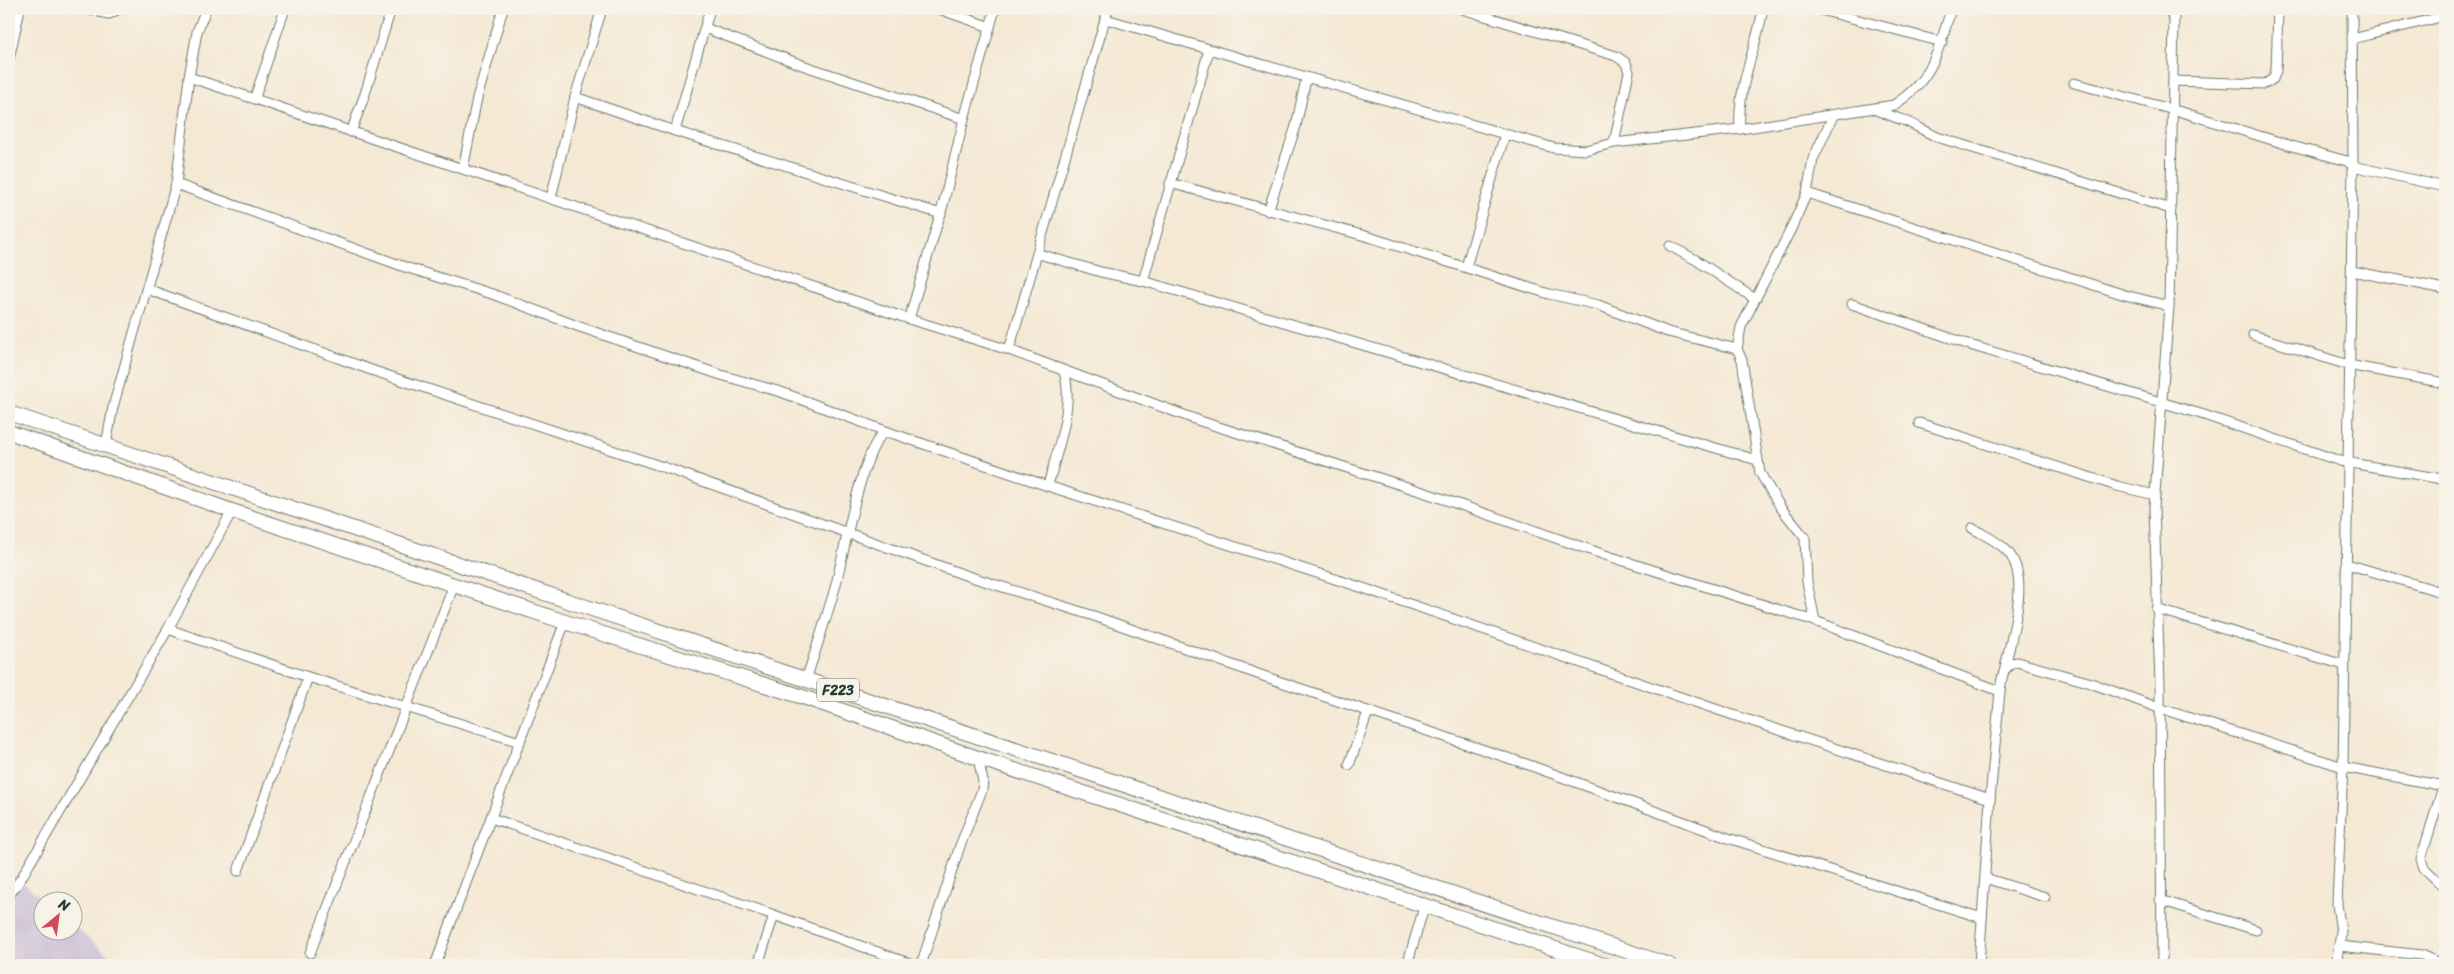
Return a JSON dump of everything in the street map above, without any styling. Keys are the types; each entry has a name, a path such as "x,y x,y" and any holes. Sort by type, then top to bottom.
{"main road":[{"name":"F223","path":"9,413 806,680 1669,965"},
{"name":"F223","path":"9,432 186,493 232,511 565,622 800,696 978,758 1425,904 1603,965"},
{"path":"186,493 192,475"},
{"path":"1109,801 1116,782"}],"street":[{"path":"9,59 20,9"},
{"path":"85,9 109,14 119,9"},
{"path":"106,445 113,407 176,184 189,77 197,32 206,9"},
{"path":"255,97 286,9"},
{"path":"351,132 365,94 391,9"},
{"path":"463,169 477,98 503,9"},
{"path":"552,198 574,96 602,9"},
{"path":"675,131 710,9"},
{"path":"939,9 990,27"},
{"path":"909,319 941,214 964,119 994,9"},
{"path":"1009,350 1039,254 1108,9"},
{"path":"1462,9 1616,56 1626,62 1630,72 1614,144"},
{"path":"1740,128 1738,110 1741,94 1763,9"},
{"path":"1818,9 1942,42"},
{"path":"1106,19 1554,148 1586,150 1614,144 1876,110 1894,105 1905,98 1928,74 1942,42 1951,9"},
{"path":"2173,81 2265,84 2273,79 2276,71 2278,9"},
{"path":"2336,965 2341,932 2337,904 2343,767 2348,365 2352,271 2352,9"},
{"path":"2162,965 2155,495 2169,306 2174,19 2170,10"},
{"path":"2352,39 2445,16"},
{"path":"705,28 802,65 964,119"},
{"path":"1143,281 1209,50"},
{"path":"189,77 255,97 351,132 909,319 1009,350 1200,421 1426,493 1605,555 1815,621 2000,691"},
{"path":"1268,211 1296,126 1306,78"},
{"path":"2074,82 2347,161 2353,166 2445,187"},
{"path":"574,96 675,131 941,214"},
{"path":"1876,110 1908,122 1936,137 2171,209"},
{"path":"1815,621 1807,582 1805,538 1770,491 1760,473 1744,368 1738,349 1741,327 1776,261 1806,193 1810,167 1833,116"},
{"path":"1466,267 1504,134"},
{"path":"1170,183 1369,237 1549,294 1598,305 1668,332 1738,349"},
{"path":"176,184 406,267 492,294 580,327 713,372 781,392 880,433 891,433 1366,589 1739,717 1990,799"},
{"path":"1806,193 2125,295 2169,306"},
{"path":"1670,246 1756,298"},
{"path":"1039,254 1100,272 1143,281 1757,460"},
{"path":"2352,271 2445,289"},
{"path":"147,290 374,370 669,468 965,575 1094,616 1529,766 1728,838 1982,918"},
{"path":"1852,304 1973,346 2161,402 2348,462 2442,480"},
{"path":"2253,335 2348,365 2445,383"},
{"path":"1048,486 1068,402 1068,385 1064,372"},
{"path":"1919,423 2117,486 2155,495"},
{"path":"806,680 834,590 861,482 875,441 880,433"},
{"path":"9,895 20,880 168,629 232,511"},
{"path":"1972,528 2006,549 2019,572 2019,593 2006,668 2000,691 1990,799 1979,965"},
{"path":"2347,564 2445,593"},
{"path":"310,953 454,585"},
{"path":"2156,609 2344,666"},
{"path":"435,965 565,622"},
{"path":"168,629 308,677 520,742"},
{"path":"2006,668 2011,663 2017,662 2042,668 2343,767 2444,783 2420,859 2424,868 2445,888"},
{"path":"238,871 308,677"},
{"path":"1348,765 1368,712"},
{"path":"921,965 960,846 982,790 983,780 978,758"},
{"path":"491,818 914,965"},
{"path":"1985,878 2045,898"},
{"path":"2160,900 2256,930"},
{"path":"1407,965 1425,904"},
{"path":"758,965 774,915"},
{"path":"2339,946 2422,955 2438,962 2440,965"}],"shaded area":[{"path":"9,871 34,892 32,892 32,942 82,942 82,933 120,965 9,965"}]}
